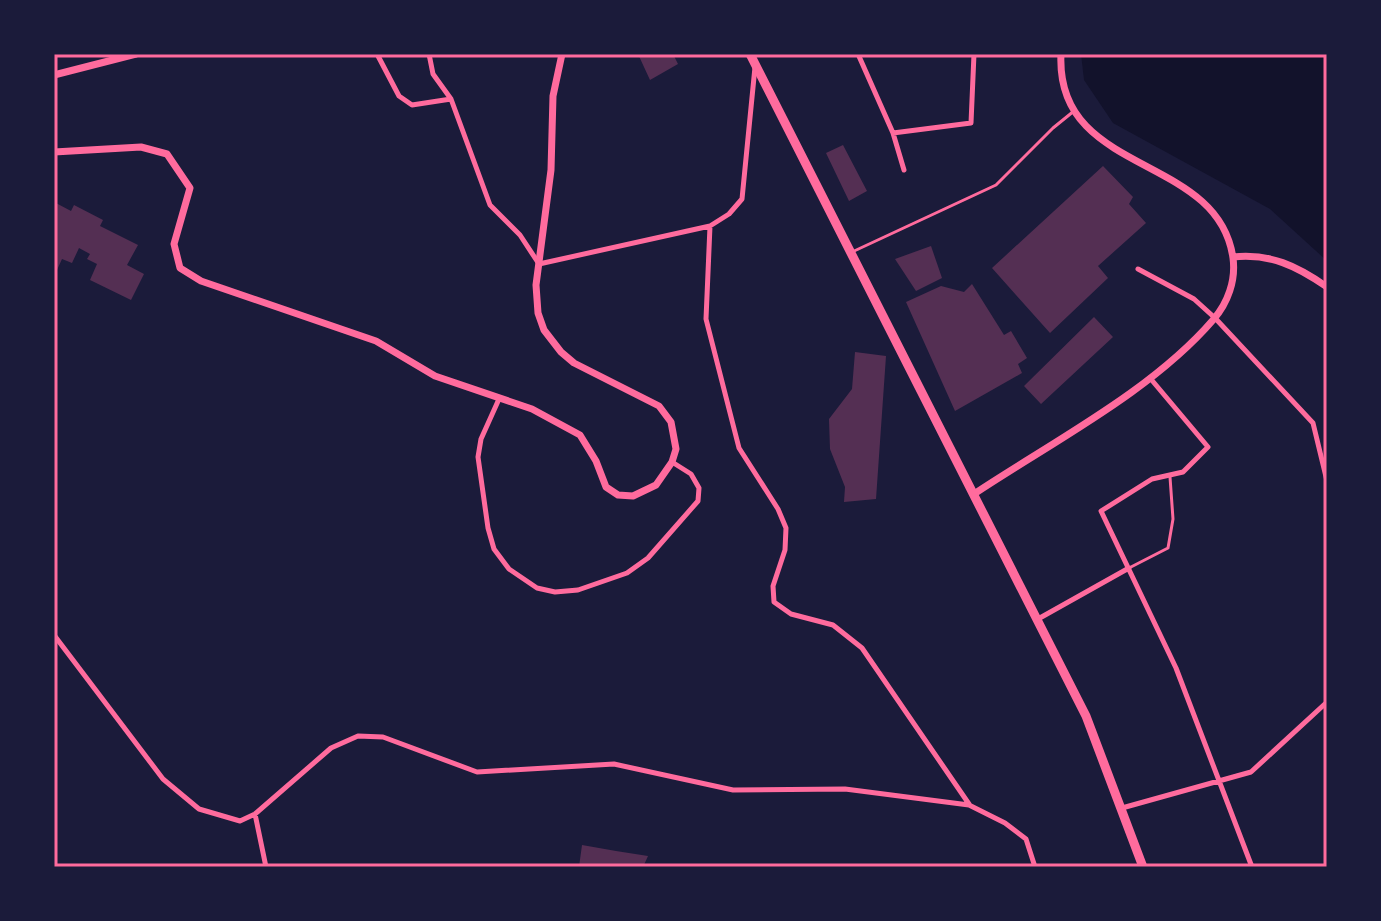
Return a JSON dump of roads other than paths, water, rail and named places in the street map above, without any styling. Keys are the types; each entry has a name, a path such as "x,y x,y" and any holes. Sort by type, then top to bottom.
{"highway":[{"path":"750,54 1086,716 1143,867"}],"street":[{"path":"54,75 136,54"},
{"path":"377,54 399,96 412,105 451,99"},
{"path":"429,54 433,74 451,99 490,205 520,235 539,264"},
{"path":"54,152 141,147 167,154 190,188 174,244 180,268 201,281 376,341 435,376 532,409 580,435 596,461 606,487 618,495 633,496 656,485 672,462 676,449 671,422 659,406 574,363 552,342 538,313 539,264 551,170 553,96 562,54"},
{"path":"858,54 893,133 904,170"},
{"path":"893,133 971,123 974,54"},
{"path":"974,494 1150,378 1215,318 1224,305 1231,285 1233,257 1227,232 1206,202 1105,144 1089,130 1074,111 1062,79 1061,54"},
{"path":"539,264 710,226 729,214 742,199 755,66"},
{"path":"710,226 706,319 739,448 778,509 786,528 785,550 773,586 774,602 791,614 833,625 862,648 969,805"},
{"path":"1233,257 1250,255 1276,259 1296,266 1327,287"},
{"path":"1138,269 1194,299 1313,423 1327,481"},
{"path":"1150,378 1208,447 1183,472 1152,479 1101,511 1176,668 1252,867"},
{"path":"499,399 481,439 478,457 488,528 494,549 509,569 537,588 555,592 578,590 627,573 648,558 698,501 699,488 691,474 672,462"},
{"path":"1038,619 1129,568"},
{"path":"54,635 163,779 199,809 240,821 255,814 331,748 358,736 383,737 477,772 614,764 733,790 845,789 969,805 1005,823 1026,839 1035,867"},
{"path":"1122,808 1251,772 1327,702"},
{"path":"255,814 266,867"}],"lane":[{"path":"852,252 996,185 1074,111"},
{"path":"1129,568 1168,548 1173,519 1170,474"}]}
